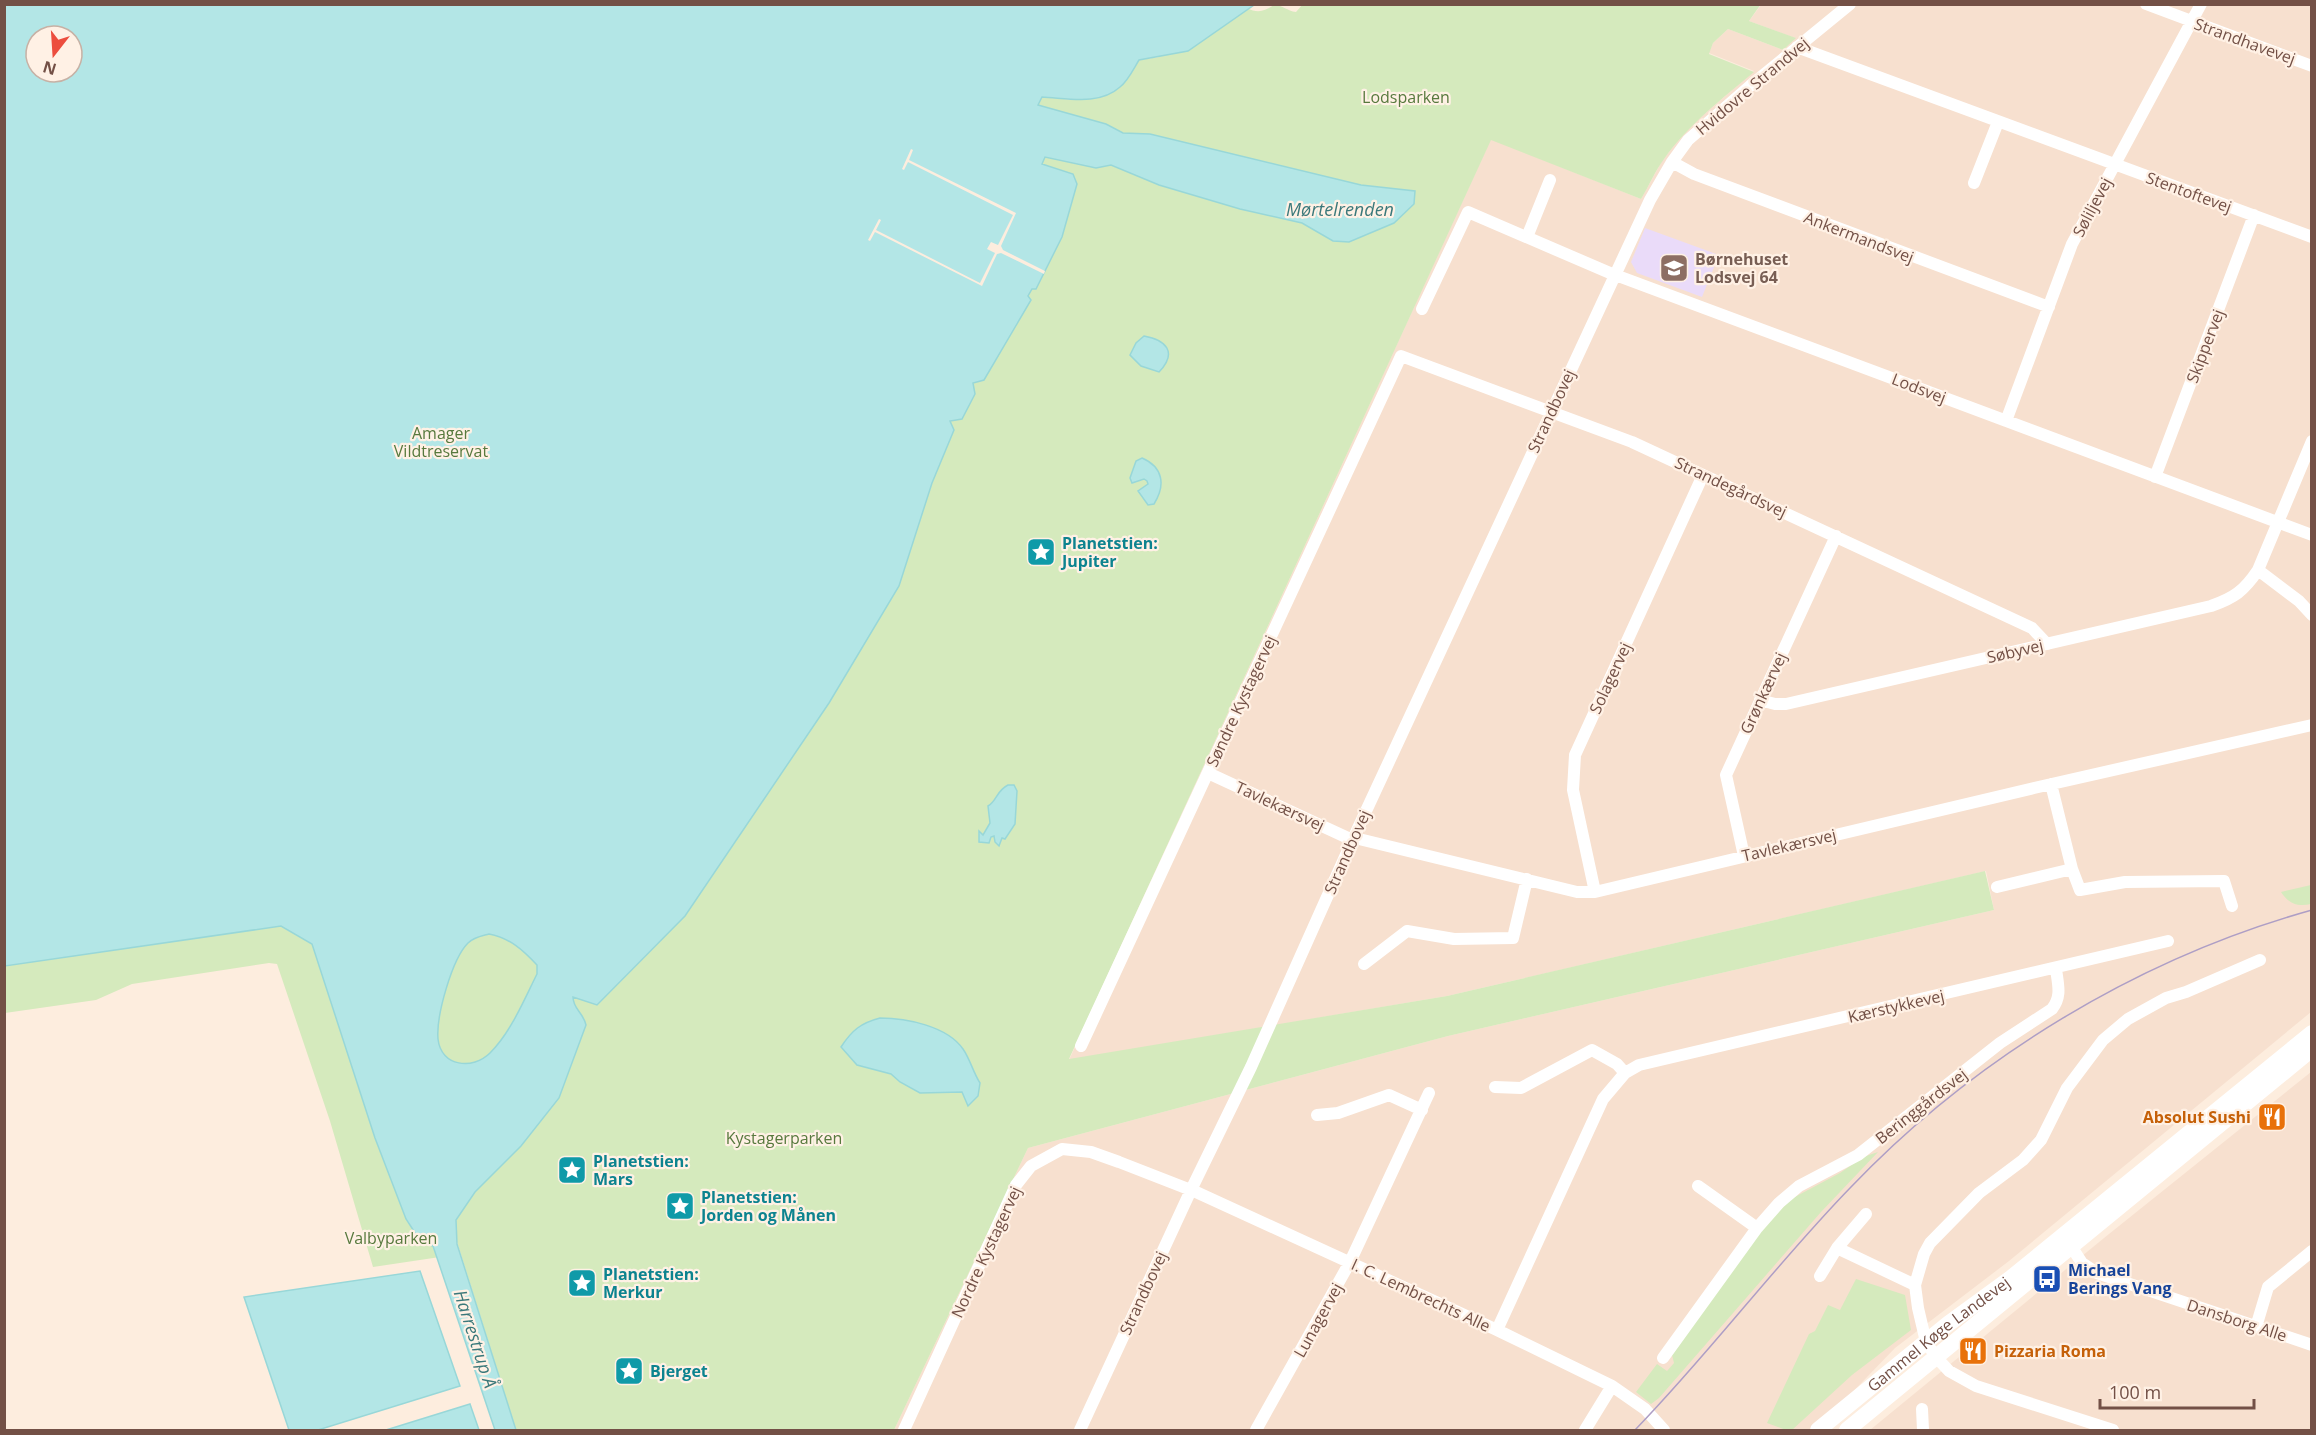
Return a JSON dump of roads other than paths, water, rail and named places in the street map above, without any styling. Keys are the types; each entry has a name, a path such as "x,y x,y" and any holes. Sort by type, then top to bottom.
{"main road":[{"name":"Gammel Køge Landevej","path":"1818,1431 1926,1342 2011,1278 2312,1033"},
{"name":"Gammel Køge Landevej","path":"1847,1431 2312,1049"}],"street":[{"name":"Hvidovre Strandvej","path":"1615,274 1650,200 1672,162 1689,140 1850,4"},
{"name":"Strandhavevej","path":"2146,4 2312,66"},
{"name":"Søliljevej","path":"2006,421 2072,244 2201,4"},
{"name":"Stentoftevej","path":"1797,47 2312,237"},
{"path":"1974,183 1998,122"},
{"name":"Ankermandsvej","path":"1672,162 1715,182 2049,307"},
{"path":"1527,237 1550,180"},
{"name":"Lodsvej","path":"1422,309 1468,212 1615,274 2312,535"},
{"name":"Skippervej","path":"2155,477 2254,215"},
{"name":"Strandbovej","path":"1080,1431 1191,1190 1251,1067 1353,839 1615,274"},
{"name":"Strandegårdsvej","path":"1401,356 1632,442 2032,628 2047,644"},
{"name":"Søndre Kystagervej","path":"1081,1046 1401,356"},
{"name":"Søbyvej","path":"1760,700 1786,704 2229,600 2246,588 2258,570 2312,441"},
{"name":"Solagervej","path":"1595,892 1573,790 1575,755 1703,475"},
{"name":"Grønkærvej","path":"1744,856 1726,775 1836,536"},
{"path":"2258,570 2299,601 2312,615"},
{"name":"Tavlekærsvej","path":"1208,773 1353,839 1577,892 1595,892 2312,725"},
{"path":"2051,784 2072,869 2080,890 2125,882 2224,881 2232,906"},
{"path":"1997,887 2072,869"},
{"path":"1364,964 1407,931 1454,939 1513,938 1527,879"},
{"name":"Kærstykkevej","path":"1497,1330 1603,1099 1625,1073 1639,1065 2168,941"},
{"path":"2113,1431 1976,1386 1949,1371 1926,1342 1918,1308 1915,1286 1924,1254 1930,1243 1979,1193 2023,1160 2041,1140 2067,1088 2103,1040 2128,1019 2166,998 2186,992 2260,960"},
{"name":"Beringgårdsvej","path":"1663,1358 1756,1228 1779,1203 1799,1186 1858,1155 2000,1043 2052,1009 2058,1002 2060,993 2056,969"},
{"path":"1495,1087 1521,1088 1592,1050 1617,1064 1625,1073"},
{"name":"Lunagervej","path":"1256,1431 1350,1263 1429,1093"},
{"path":"1317,1115 1338,1113 1389,1095 1422,1110"},
{"name":"Nordre Kystagervej","path":"904,1431 1016,1185 1031,1166 1062,1149 1091,1152 1191,1190"},
{"path":"1698,1186 1756,1228"},
{"name":"I. C. Lembrechts Alle","path":"1191,1190 1497,1330 1612,1386 1645,1409 1664,1431"},
{"path":"1820,1276 1837,1248 1866,1214"},
{"name":"Dansborg Alle","path":"2071,1246 2082,1263 2097,1273 2312,1345"},
{"path":"1837,1248 1915,1286"},
{"path":"2256,1327 2268,1287 2312,1251"},
{"path":"1584,1431 1612,1386"},
{"path":"1922,1408 1923,1431"},
{"path":"2074,1417 2074,1431"}],"water":[{"name":"Amager Vildtreservat","path":"4,5 1254,5 1188,51 1139,60 1126,81 1112,93 1082,100 1042,97 1038,105 1106,124 1123,133 1150,134 1361,185 1415,191 1414,204 1394,223 1349,242 1333,241 1302,223 1240,209 1159,185 1111,165 1096,168 1045,157 1042,164 1073,174 1077,184 1062,237 1036,289 1032,289 1028,296 1031,300 984,380 973,383 975,394 962,419 950,421 954,430 932,483 899,586 829,703 685,916 597,1005 573,997 586,1025 559,1098 521,1146 475,1192 456,1220 457,1244 516,1430 495,1430 433,1246 421,1242 406,1219 375,1138 312,944 281,926 5,966","holes":["489,934 503,938 537,965 537,974 498,1045 475,1062 459,1063 451,1060 440,1048 438,1029 446,988 456,962 473,939"]},
{"path":"1144,336 1158,340 1167,348 1168,358 1159,372 1141,366 1130,355 1136,343"},
{"path":"1142,458 1154,466 1160,477 1160,490 1154,504 1148,505 1138,491 1148,484 1147,481 1144,479 1132,483 1130,478 1136,461"},
{"path":"1008,785 1014,785 1017,791 1015,824 1005,839 1002,838 999,846 994,836 991,837 989,843 979,842 979,831 983,835 990,823 988,806"},
{"path":"880,1018 925,1025 947,1034 956,1041 963,1049 980,1083 978,1096 968,1106 962,1092 920,1093 891,1074 857,1065 841,1047 858,1028"},
{"path":"420,1271 460,1386 318,1430 289,1430 244,1297"},
{"path":"470,1404 479,1430 386,1430"}],"tram line":[{"path":"1635,1430 1690,1371 1796,1247 1851,1187 1899,1140 1951,1096 2005,1055 2063,1018 2123,985 2184,955 2248,930 2312,910"}],"place":[{"name":"Børnehuset Lodsvej 64","path":"1674,268"},
{"name":"Planetstien: Jupiter","path":"1041,552"},
{"name":"Absolut Sushi","path":"2272,1117"},
{"name":"Planetstien: Mars","path":"572,1170"},
{"name":"Planetstien: Jorden og Månen","path":"680,1206"},
{"name":"Michael Berings Vang","path":"2047,1279"},
{"name":"Planetstien: Merkur","path":"582,1283"},
{"name":"Pizzaria Roma","path":"1973,1351"},
{"name":"Bjerget","path":"629,1371"}],"park label":[{"name":"Lodsparken","path":"1406,97"},
{"name":"Kystagerparken","path":"784,1138"},
{"name":"Valbyparken","path":"391,1238"}],"water label":[{"name":"Mørtelrenden","path":"1340,210"},
{"name":"Harrestrup Å","path":"475,1339"}]}
